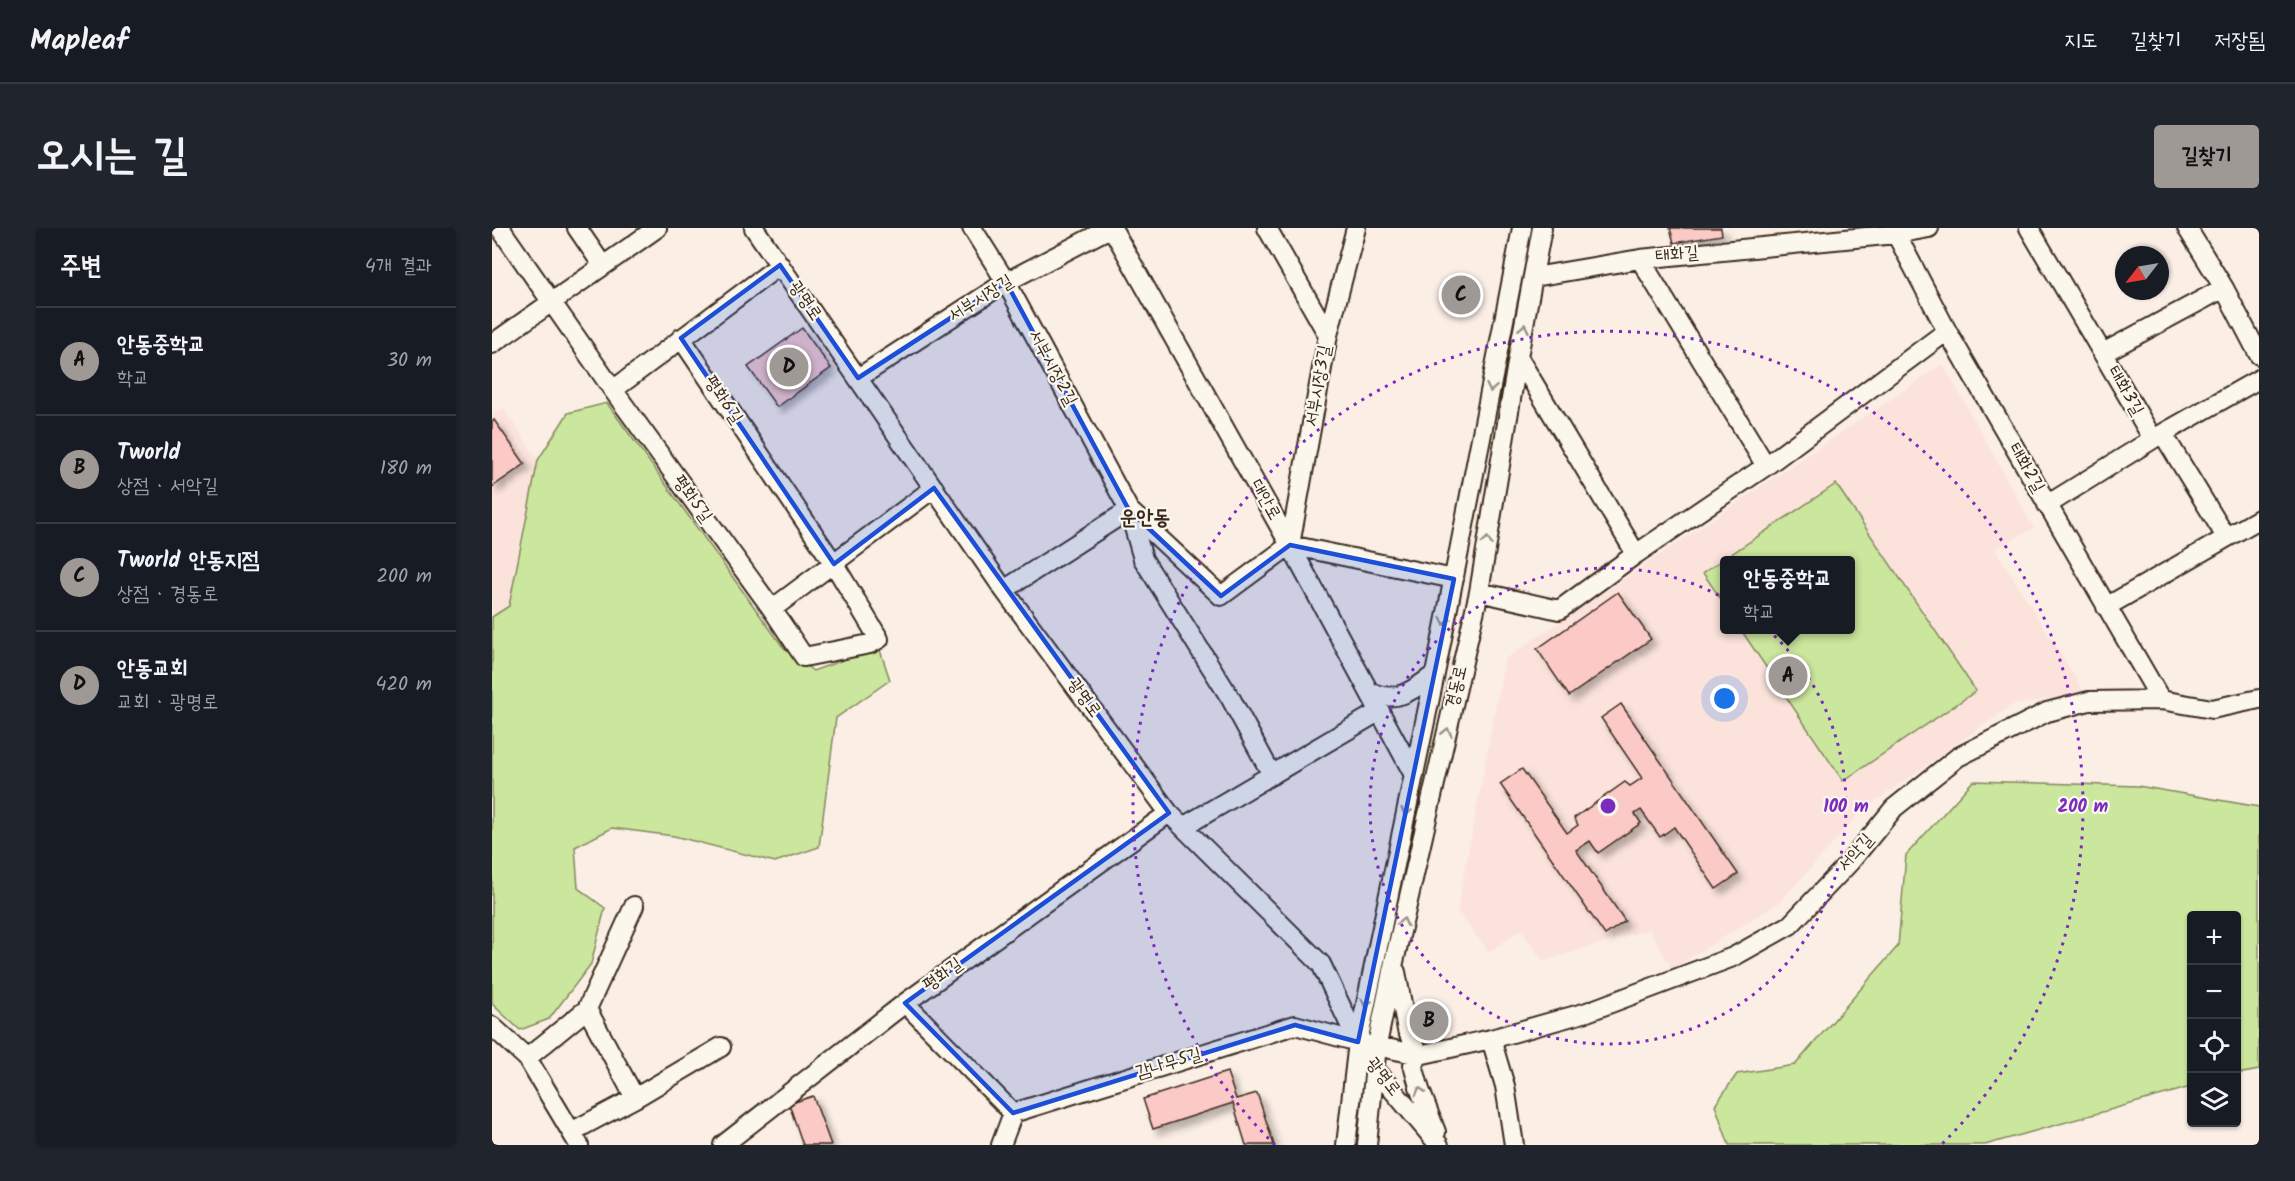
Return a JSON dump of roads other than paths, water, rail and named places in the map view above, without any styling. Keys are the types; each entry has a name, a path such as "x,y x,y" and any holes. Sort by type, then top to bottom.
{"street":[{"name":"평화5길","path":"500,228 804,657 870,644 879,639 834,564"},
{"path":"578,228 603,266"},
{"name":"광명로","path":"754,228 1004,590 1169,813 1321,964 1358,1042 1374,1068 1440,1145"},
{"name":"서부시장2길","path":"972,228 1006,282 1129,510 1221,596 1290,545"},
{"name":"서부시장길","path":"858,378 1006,282 1111,228"},
{"name":"대안로","path":"1111,228 1290,545 1414,775"},
{"path":"1267,228 1328,335"},
{"name":"서부시장3길","path":"1290,545 1328,335 1356,228"},
{"name":"경동로","path":"1346,1145 1358,1042 1435,674 1522,228"},
{"name":"경동로","path":"1367,1145 1377,1045 1479,592 1542,228"},
{"name":"태화길","path":"1534,277 1640,259 1929,228"},
{"name":"태화3길","path":"2029,228 2103,353 2226,537"},
{"path":"2187,228 2224,288 2259,355"},
{"path":"494,338 551,303 654,229"},
{"name":"태화2길","path":"1896,231 1947,331 2161,700"},
{"path":"1640,259 1766,466"},
{"path":"613,390 780,265"},
{"path":"2103,353 2224,288"},
{"path":"1479,592 1559,610 1636,554 1766,466 1947,331"},
{"name":"평화6길","path":"681,338 834,564"},
{"path":"1518,357 1636,554"},
{"path":"2047,505 2259,379"},
{"path":"772,609 934,488"},
{"path":"1004,590 1129,510 1143,559 1232,699 1272,775"},
{"path":"2106,607 2259,519"},
{"path":"1290,545 1454,579"},
{"path":"1370,692 1389,698 1403,695 1435,674"},
{"name":"서악길","path":"1358,1042 1419,1055 1491,1039 1587,1012 1733,957 1790,926 1850,862 1894,808 1958,757 2047,712 2089,701 2161,700 2212,709 2259,699"},
{"path":"1183,827 1380,711"},
{"name":"평화길","path":"723,1145 905,1003 1169,813"},
{"path":"527,1058 587,1009 634,906"},
{"path":"1394,962 1407,1030 1419,1055 1413,1065 1440,1145"},
{"path":"905,1003 1013,1113 1001,1145"},
{"path":"587,1009 635,1098"},
{"name":"감나무5길","path":"1013,1113 1295,1025 1358,1042"},
{"path":"492,1026 527,1058 576,1138 635,1098 721,1047"},
{"path":"1491,1039 1504,1086 1514,1145"}],"place":[{"name":"Tworld 안동지점","path":"1461,295"},
{"name":"안동교회","path":"789,367"},
{"name":"안동중학교","path":"1788,676"},
{"name":"Tworld","path":"1429,1021"}],"district":[{"name":"운안동","path":"1145,518"}]}
